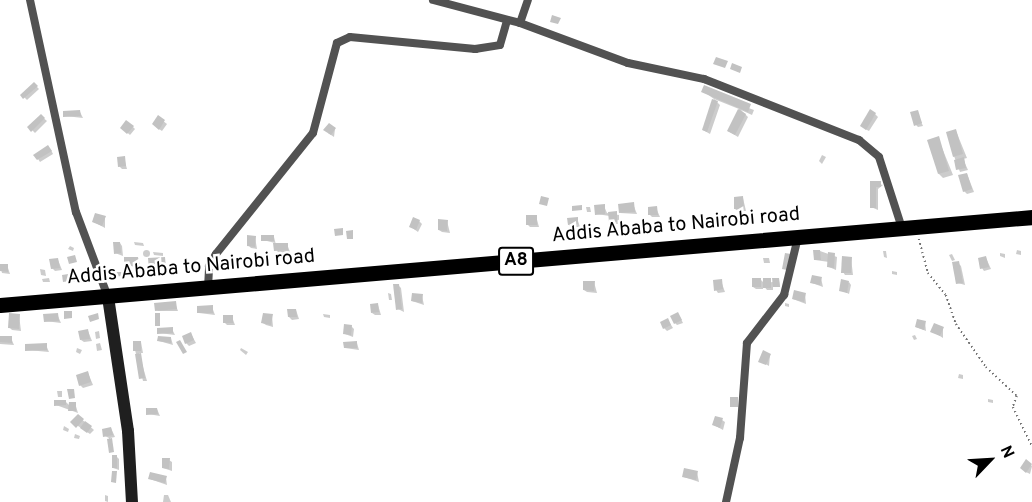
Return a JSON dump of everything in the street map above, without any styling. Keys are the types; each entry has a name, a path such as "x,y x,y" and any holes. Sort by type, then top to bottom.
{"highway":[{"name":"Addis Ababa to Nairobi road","path":"0,305 1032,217"}],"main road":[{"path":"108,297 128,431 132,502"}],"street":[{"path":"30,0 76,212 108,297"},
{"path":"433,0 520,23 628,63 704,79 860,140 879,157 909,227"},
{"path":"520,23 528,0"},
{"path":"208,288 209,266 216,254 313,132 337,43 350,37 475,49 500,45 507,20"},
{"path":"726,502 740,438 747,343 784,295 798,237"}],"path":[{"path":"909,227 928,273 946,295 956,324 986,367 1017,396 1013,407 1032,446"}],"building":[{"path":"552,15 561,18 558,24 550,22"},
{"path":"716,57 728,61 725,68 713,64"},
{"path":"732,63 742,67 740,73 730,69"},
{"path":"34,82 38,86 23,99 20,95"},
{"path":"704,85 751,104 748,112 701,92"},
{"path":"712,99 718,101 707,132 702,130"},
{"path":"738,109 746,114 735,135 727,131"},
{"path":"870,109 876,113 866,130 860,126"},
{"path":"80,110 81,116 63,117 63,111"},
{"path":"918,110 922,123 914,126 910,112"},
{"path":"41,114 45,118 31,132 27,127"},
{"path":"158,115 165,120 159,130 152,124"},
{"path":"126,120 134,126 127,134 120,128"},
{"path":"329,123 336,128 331,135 323,130"},
{"path":"956,129 963,154 953,157 946,132"},
{"path":"939,136 949,171 938,174 927,140"},
{"path":"48,145 52,151 37,160 33,155"},
{"path":"125,156 126,166 118,167 117,157"},
{"path":"964,157 966,168 956,170 954,160"},
{"path":"967,173 972,189 963,192 958,175"},
{"path":"870,181 881,181 881,187 876,187 876,208 870,208"},
{"path":"541,196 549,198 547,206 539,204"},
{"path":"743,196 744,209 734,209 734,197"},
{"path":"634,202 635,212 619,213 618,204"},
{"path":"605,204 605,214 595,215 594,205"},
{"path":"582,205 582,210 572,211 572,206"},
{"path":"657,206 658,215 648,215 648,207"},
{"path":"617,211 617,222 609,222 608,212"},
{"path":"95,213 106,216 102,226 92,222"},
{"path":"526,215 537,215 537,225 526,225"},
{"path":"413,217 420,220 416,230 409,227"},
{"path":"578,217 578,224 568,225 567,218"},
{"path":"438,219 448,220 447,231 438,230"},
{"path":"343,228 343,235 335,236 334,229"},
{"path":"353,230 353,239 347,239 346,231"},
{"path":"247,235 256,236 255,247 247,246"},
{"path":"261,235 274,235 274,241 261,241"},
{"path":"113,242 120,242 121,253 114,254"},
{"path":"273,243 288,243 288,250 274,251"},
{"path":"813,250 820,250 821,260 814,260"},
{"path":"828,252 835,253 834,268 827,267"},
{"path":"785,253 791,254 787,270 782,269"},
{"path":"75,255 77,262 69,264 67,257"},
{"path":"842,256 852,257 851,273 841,273"},
{"path":"986,256 989,267 980,269 978,258"},
{"path":"124,257 138,257 139,266 124,266"},
{"path":"165,257 166,269 149,270 148,258"},
{"path":"58,258 60,268 51,269 49,259"},
{"path":"959,261 963,283 956,284 952,262"},
{"path":"0,264 8,264 8,272 0,271"},
{"path":"109,272 122,272 123,276 109,277"},
{"path":"75,273 76,280 63,282 62,275"},
{"path":"812,275 822,277 820,285 810,283"},
{"path":"752,278 761,278 761,287 752,287"},
{"path":"763,278 771,278 771,288 763,288"},
{"path":"772,278 779,278 780,287 773,287"},
{"path":"722,279 723,289 714,291 713,280"},
{"path":"841,279 849,281 847,293 839,291"},
{"path":"583,281 595,281 594,291 583,290"},
{"path":"393,284 399,284 402,309 396,310"},
{"path":"794,290 806,293 804,302 792,299"},
{"path":"412,293 423,294 422,303 411,301"},
{"path":"176,301 177,309 155,311 154,303"},
{"path":"378,303 379,312 371,313 370,304"},
{"path":"213,305 213,313 197,313 197,306"},
{"path":"287,309 296,309 297,317 288,317"},
{"path":"64,311 72,311 72,318 64,319"},
{"path":"678,312 682,320 674,324 670,316"},
{"path":"9,313 20,314 19,329 8,328"},
{"path":"58,313 59,321 44,322 43,314"},
{"path":"98,313 99,319 90,322 88,316"},
{"path":"155,313 160,313 160,326 155,326"},
{"path":"263,313 273,314 271,325 261,323"},
{"path":"223,315 233,315 233,323 223,323"},
{"path":"668,318 671,325 663,329 660,322"},
{"path":"917,319 926,321 924,330 915,327"},
{"path":"934,323 944,327 940,336 930,332"},
{"path":"344,324 352,325 351,335 343,334"},
{"path":"173,327 173,333 157,334 157,328"},
{"path":"88,329 90,339 80,340 78,331"},
{"path":"191,332 194,340 185,344 182,336"},
{"path":"0,336 12,336 12,343 0,342"},
{"path":"158,336 171,337 171,343 157,341"},
{"path":"180,340 187,352 183,354 176,342"},
{"path":"133,341 141,341 141,351 133,351"},
{"path":"357,341 357,348 344,348 343,342"},
{"path":"47,343 47,350 25,351 25,344"},
{"path":"763,350 771,354 766,365 758,362"},
{"path":"141,353 145,378 139,379 135,354"},
{"path":"88,371 91,382 79,386 76,375"},
{"path":"67,389 74,389 75,398 69,399"},
{"path":"730,397 738,397 738,407 730,407"},
{"path":"54,400 66,400 66,405 54,406"},
{"path":"69,402 76,402 76,411 68,411"},
{"path":"146,408 157,408 158,414 146,415"},
{"path":"78,414 84,419 76,428 70,422"},
{"path":"715,416 723,418 720,428 712,425"},
{"path":"85,421 92,426 87,433 80,428"},
{"path":"111,427 113,435 103,437 102,429"},
{"path":"112,438 114,452 109,453 107,439"},
{"path":"112,455 117,455 117,468 112,468"},
{"path":"162,458 170,458 169,469 162,468"},
{"path":"1026,459 1032,464 1026,473 1020,468"},
{"path":"684,468 698,471 696,480 682,477"},
{"path":"112,471 117,471 116,483 111,482"},
{"path":"150,472 167,476 165,483 148,479"}]}
